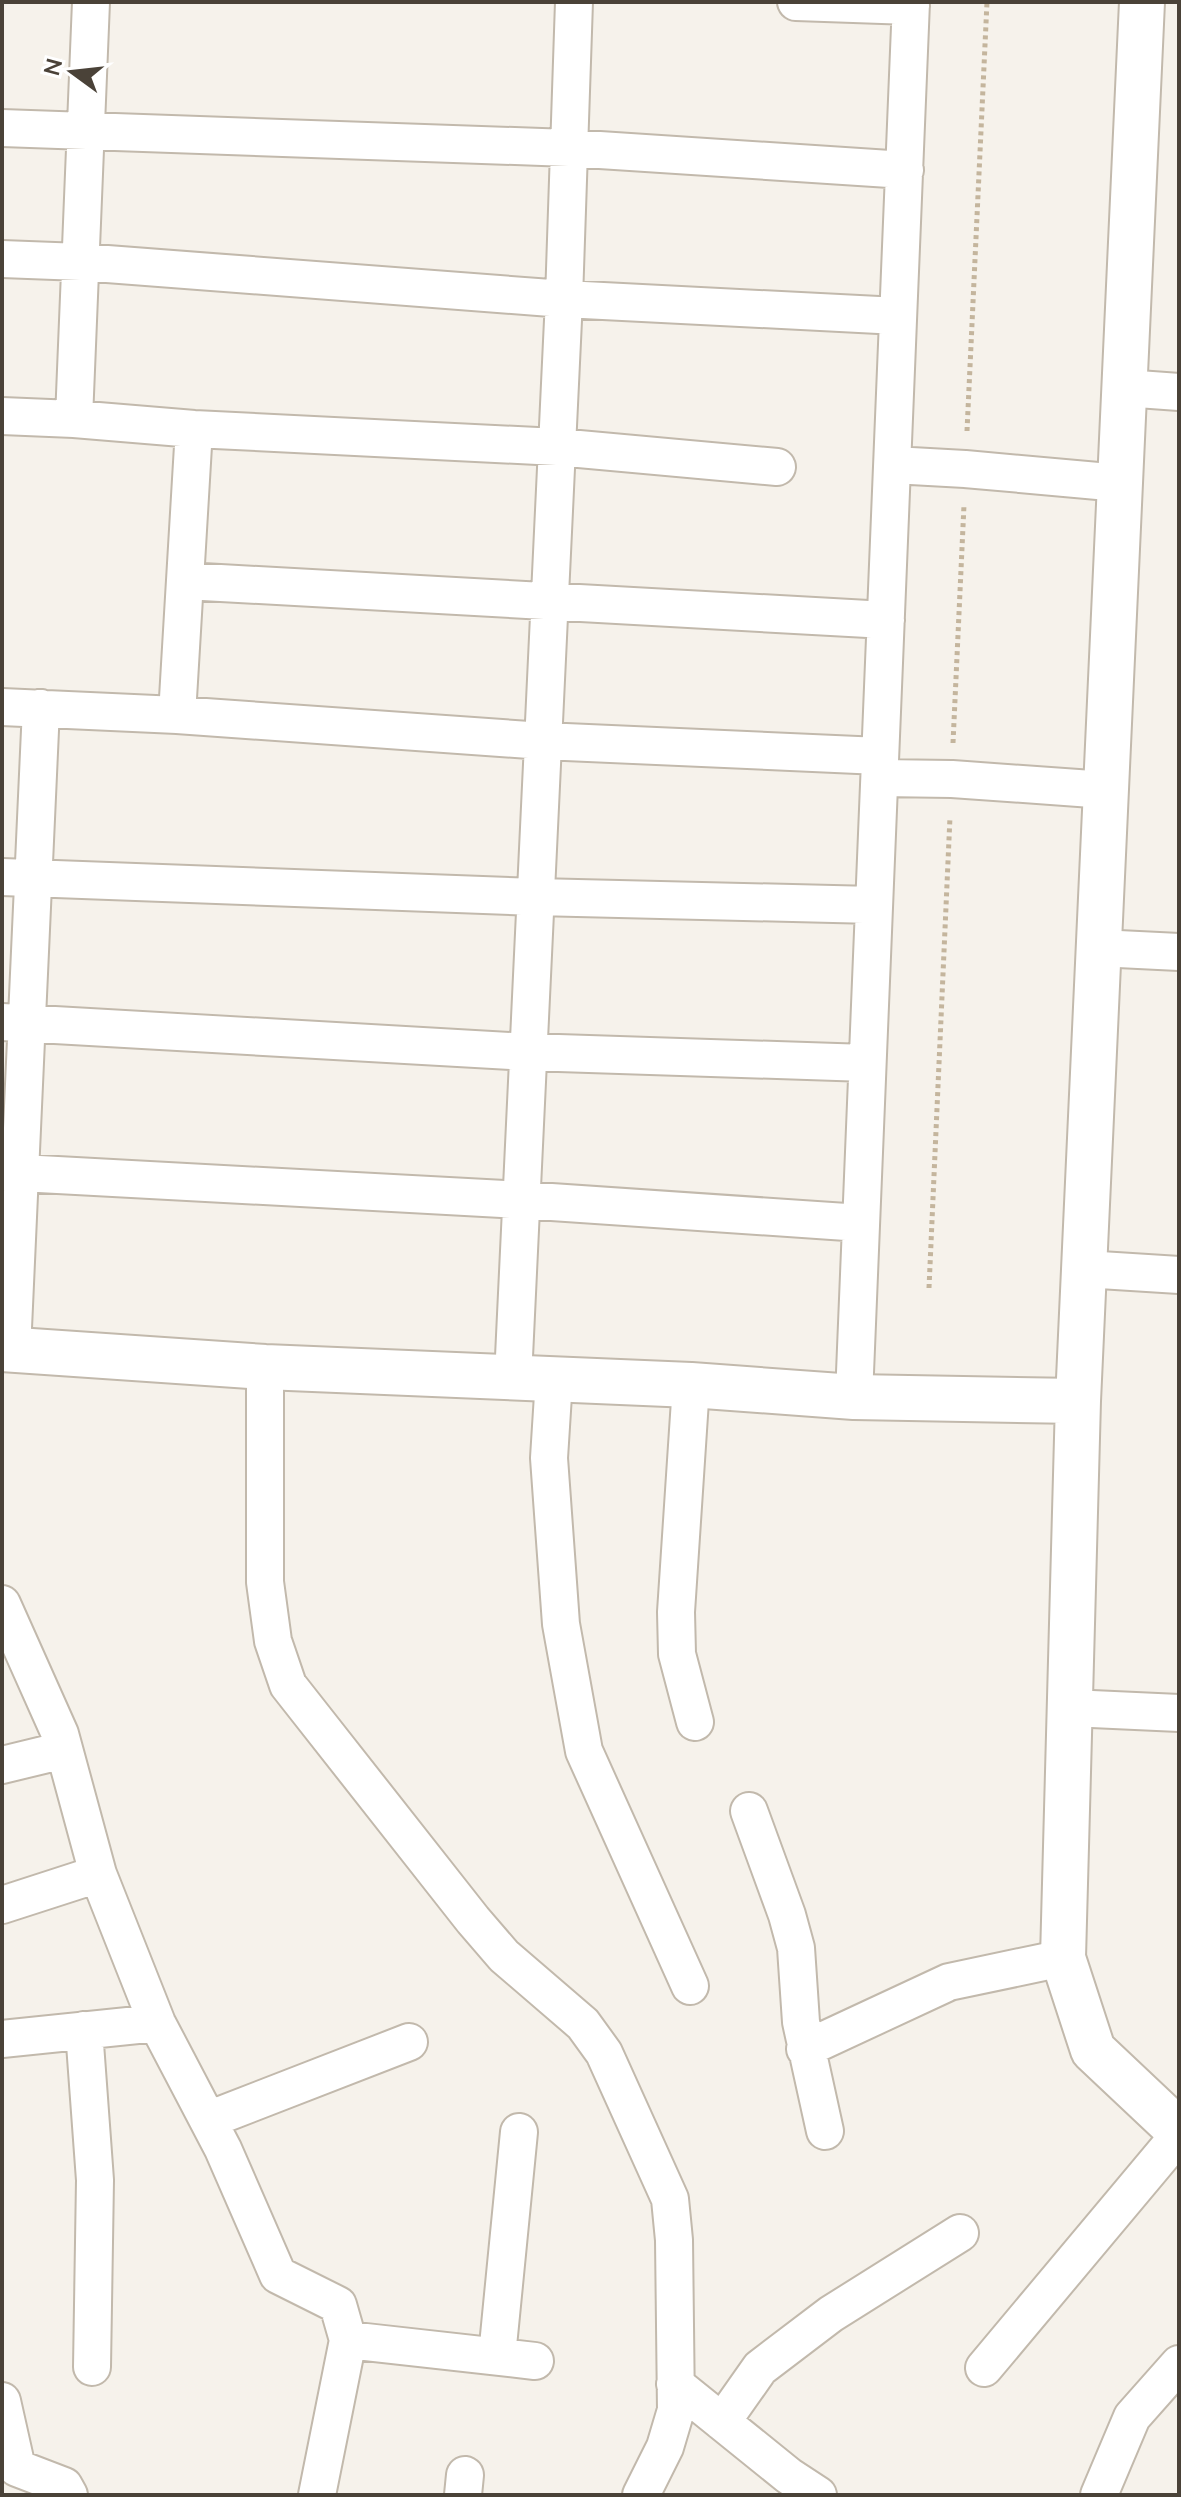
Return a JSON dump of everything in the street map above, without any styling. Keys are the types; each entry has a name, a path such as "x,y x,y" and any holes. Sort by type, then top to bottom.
{"street":[{"path":"74,419 91,2"},
{"path":"574,2 564,299 522,1200 533,1378 549,1458 561,1624 584,1751 690,1986"},
{"path":"796,2 911,4 854,1397"},
{"path":"984,2368 1179,2133 1093,2050 1063,1958 1078,1401 1142,2"},
{"path":"2,128 569,148 905,170"},
{"path":"2,259 81,262 564,299 898,316"},
{"path":"1124,388 1179,392"},
{"path":"2,416 557,447 777,467"},
{"path":"177,715 194,429"},
{"path":"893,465 1120,483"},
{"path":"185,581 886,620"},
{"path":"2,707 177,715 543,741 880,767 952,779 1106,790"},
{"path":"41,708 18,878 7,1350 265,1367 691,1385 854,1397 1078,1401"},
{"path":"18,878 536,897 874,905"},
{"path":"1098,948 1179,952"},
{"path":"14,1023 528,1052 867,1063"},
{"path":"11,1173 522,1200 861,1223"},
{"path":"1084,1269 1179,1275"},
{"path":"265,1367 265,1582 273,1641 288,1685 504,1956 583,2024 604,2053 670,2199 674,2240 676,2410 641,2495"},
{"path":"691,1385 676,1612 677,1654 695,1722"},
{"path":"4,1612 60,1734 98,1874 157,2023 208,2120 278,2275 338,2305 348,2340 317,2495"},
{"path":"1070,1708 1179,1713"},
{"path":"2,1765 64,1750"},
{"path":"749,1811 796,1948 805,2049 825,2131"},
{"path":"2,1905 98,1874"},
{"path":"805,2049 949,1982 1063,1958"},
{"path":"2,2039 157,2023"},
{"path":"84,2030 95,2180 92,2367"},
{"path":"208,2120 409,2042"},
{"path":"497,2356 519,2132"},
{"path":"722,2422 760,2368 831,2314 960,2233"},
{"path":"348,2340 535,2361"},
{"path":"1099,2495 1132,2417 1179,2364"},
{"path":"675,2384 789,2476 818,2495"},
{"path":"2,2401 17,2468 64,2486 69,2495"}],"path":[{"path":"929,1288 987,2"}]}
